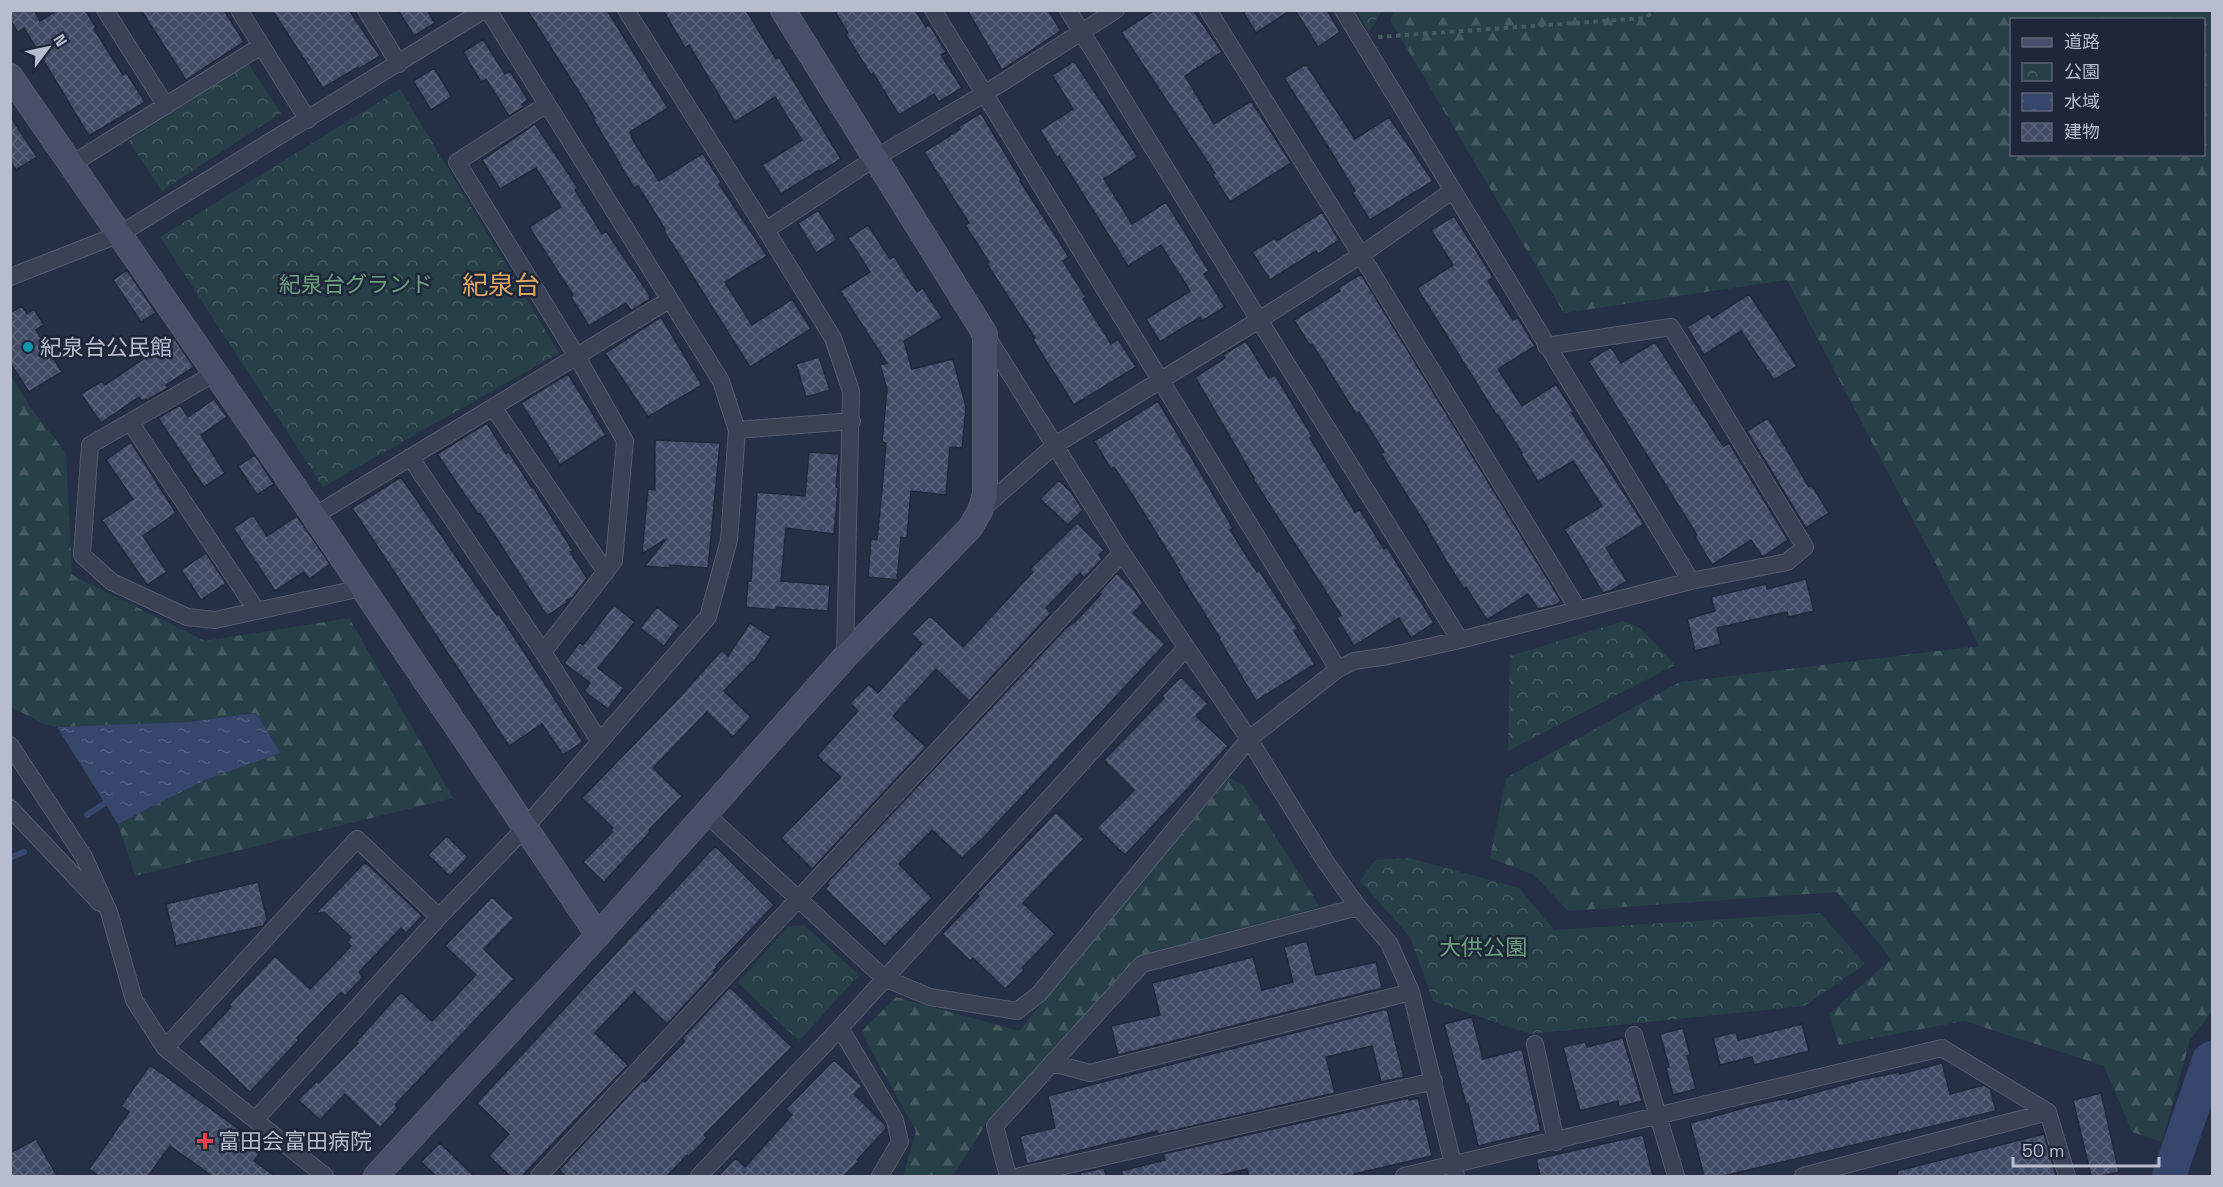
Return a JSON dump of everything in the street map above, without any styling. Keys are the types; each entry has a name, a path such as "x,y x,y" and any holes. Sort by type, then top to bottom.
{"street":[{"path":"105,10 166,106"},
{"path":"239,10 308,120"},
{"path":"366,10 399,64"},
{"path":"10,277 120,234 486,10 721,381 737,430 729,540 708,616 524,829 439,917 255,1120"},
{"path":"626,10 833,338 851,392 845,657"},
{"path":"783,10 1122,553 1249,739 1325,861 1358,907 1389,943 1411,992 1455,1171"},
{"path":"933,10 1338,669"},
{"path":"1068,10 1258,320 1460,640"},
{"path":"766,230 875,158 984,94 1116,10"},
{"path":"1208,10 1578,609"},
{"path":"1343,10 1691,581"},
{"path":"72,164 261,46"},
{"path":"10,76 314,516 598,935"},
{"path":"543,652 614,561 625,441 576,355 457,162 547,104"},
{"path":"980,512 1055,445 1361,255 1452,191"},
{"path":"314,516 669,300"},
{"path":"706,814 884,978 930,997 1017,1011 1039,994 1249,739 1338,669 1354,661 1460,640 1691,581 1787,562 1806,548 1671,327 1546,346"},
{"path":"376,1176 598,935 845,657 970,528 980,512 985,495 985,334"},
{"path":"215,373 90,445 82,555 112,582 187,617 215,620 362,588"},
{"path":"493,407 606,572"},
{"path":"737,430 852,421"},
{"path":"130,422 257,611"},
{"path":"410,457 543,652 600,742"},
{"path":"539,1176 1122,553"},
{"path":"699,1176 840,1028 1186,648"},
{"path":"10,745 84,857 108,912 134,1000 165,1048 325,1176"},
{"path":"10,808 108,912"},
{"path":"165,1048 357,839 439,917"},
{"path":"1008,1176 995,1126 1142,964 1358,907"},
{"path":"1052,1063 1090,1072 1411,992"},
{"path":"840,1028 895,1120 900,1142 880,1176"},
{"path":"1634,1035 1676,1176"},
{"path":"1535,1044 1556,1142"},
{"path":"1404,1176 1455,1171 1556,1142 1942,1048 2049,1113 2067,1176"},
{"path":"1020,1176 1434,1081"},
{"path":"1803,1176 2049,1113"}],"path":[{"path":"1360,38 1645,18 1656,10"}],"green space":[{"path":"1356,11 1382,11 1369,32"},
{"path":"1394,11 2212,11 2212,1011 2190,1040 2162,1142 2132,1132 2104,1066 1964,1021 1839,1045 1829,1014 1891,959 1837,892 1568,911 1534,875 1490,858 1506,778 1680,682 1979,646 1787,280 1564,313 1390,20"},
{"path":"248,63 281,113 162,191 129,141"},
{"name":"紀泉台グランド","path":"400,89 559,353 323,487 160,237"},
{"path":"10,374 30,407 66,453 72,575 205,641 349,618 453,798 135,876 118,824 205,780 281,753 256,713 188,722 57,727 44,724 11,707"},
{"path":"1623,621 1642,629 1675,665 1508,751 1510,656"},
{"path":"1229,778 1243,785 1320,907 1140,956 987,1122 953,1176 903,1176 916,1131 861,1032 896,997 1019,1031"},
{"name":"大供公園","path":"1409,858 1519,888 1554,930 1820,913 1865,964 1805,1006 1530,1034 1433,1001 1410,937 1360,881 1375,860"},
{"path":"804,925 859,975 799,1041 738,983 788,927"}],"water":[{"path":"256,713 281,753 205,780 118,824 57,727 188,722"}],"building":[{"path":"10,10 34,10 40,21 58,10 85,10 96,27 94,29 123,75 126,72 145,102 89,136 24,28 18,32 10,20"},
{"path":"141,10 224,10 244,42 186,80"},
{"path":"272,10 349,10 380,56 323,88"},
{"path":"398,10 427,10 435,23 414,36"},
{"path":"527,10 607,10 668,108 630,132 659,181 703,153 721,182 719,184 767,256 725,282 726,284 752,325 792,299 811,329 750,367 638,186 634,188 593,119 595,118"},
{"path":"663,10 746,10 776,59 779,57 841,159 781,194 762,165 802,140 775,97 735,122 689,45 685,48"},
{"path":"834,10 915,10 926,27 929,24 946,52 941,55 962,88 939,102 934,94 899,115 846,35 848,33"},
{"path":"967,10 1048,10 1061,31 1002,70"},
{"path":"1155,10 1193,10 1222,52 1185,76 1214,124 1251,101 1291,163 1230,202 1212,174 1215,173 1121,32"},
{"path":"1242,10 1291,10 1256,33"},
{"path":"1295,10 1327,10 1340,32 1318,47"},
{"path":"483,39 505,74 510,71 528,100 522,104 524,107 509,116 486,79 481,82 463,52"},
{"path":"1074,61 1138,157 1104,179 1132,224 1166,202 1209,271 1204,274 1225,307 1202,321 1200,317 1160,342 1146,319 1190,291 1161,245 1128,266 1059,156 1057,158 1040,130 1073,109 1052,75"},
{"path":"1306,64 1355,139 1389,117 1433,181 1370,220 1352,192 1355,191 1284,78"},
{"path":"434,68 452,97 431,110 413,81"},
{"path":"981,113 1020,181 1069,257 1063,261 1086,297 1083,299 1111,344 1118,339 1136,367 1074,405 1033,340 1035,338 987,264 989,262 965,225 969,223 924,152"},
{"path":"10,116 37,157 16,170 10,161"},
{"path":"535,124 578,188 575,190 602,234 606,231 649,294 650,299 631,311 626,303 589,326 571,297 573,295 529,227 561,207 536,168 500,189 482,160"},
{"path":"818,210 837,240 816,253 798,223"},
{"path":"1322,212 1339,240 1318,254 1316,251 1270,280 1252,252 1275,238 1277,241"},
{"path":"1454,216 1493,277 1488,281 1513,320 1518,318 1535,346 1498,369 1522,406 1556,384 1574,412 1572,413 1644,524 1606,548 1627,581 1612,590 1603,593 1564,529 1602,506 1573,461 1538,482 1417,288 1453,265 1431,230"},
{"path":"868,225 890,259 894,256 917,292 923,288 942,318 904,341 912,369 953,359 966,407 962,448 950,447 946,495 911,491 907,538 901,537 897,580 868,577 871,539 877,540 886,443 882,442 887,389 880,365 887,363 840,291 870,272 848,238"},
{"path":"127,270 156,313 141,322 113,280"},
{"path":"1361,274 1561,601 1555,605 1538,609 1528,594 1487,620 1447,562 1381,454 1384,452 1359,412 1356,414 1312,344 1310,346 1294,320 1340,291 1338,288"},
{"path":"1749,294 1797,366 1774,380 1741,331 1704,355 1687,327 1709,313 1712,318"},
{"name":"紀泉台公民館","path":"22,306 27,314 34,309 44,325 36,330 62,372 29,392 10,363 10,313"},
{"path":"661,317 702,385 648,417 605,353"},
{"path":"172,335 194,367 166,385 168,388 147,400 142,401 139,397 101,423 81,394 102,381 105,385 156,350 154,346"},
{"path":"1246,341 1269,378 1275,375 1355,512 1360,510 1384,549 1387,547 1434,623 1411,638 1399,618 1354,646 1337,618 1341,615 1253,479 1195,377 1225,358 1223,355"},
{"path":"1655,342 1722,444 1724,446 1729,443 1788,540 1764,556 1751,540 1712,565 1695,537 1697,535 1588,361 1611,347 1621,363"},
{"path":"819,357 830,390 806,397 796,364"},
{"path":"568,374 606,435 560,465 521,403"},
{"path":"214,399 227,417 201,435 225,473 204,487 158,418 180,405 188,417"},
{"path":"1158,401 1233,528 1230,530 1298,629 1294,631 1315,664 1256,701 1178,572 1180,571 1114,467 1111,469 1094,441"},
{"path":"1768,418 1809,487 1812,486 1829,513 1806,528 1747,431"},
{"path":"487,423 506,454 509,452 533,487 587,578 573,597 566,601 567,603 547,616 480,513 478,514 437,454"},
{"path":"655,440 720,443 708,568 645,566 666,539 642,554 648,489 655,490"},
{"path":"131,442 176,513 143,536 167,572 147,585 102,520 133,499 106,460"},
{"path":"809,452 839,454 834,534 786,528 781,581 830,585 828,611 746,607 748,580 751,581 757,492 805,496"},
{"path":"255,455 274,484 257,495 238,466"},
{"path":"401,477 497,615 499,614 583,742 563,755 542,724 509,746 352,508"},
{"path":"1059,480 1071,492 1083,510 1068,525 1040,499"},
{"path":"253,515 267,536 297,516 330,564 309,579 304,572 275,591 233,528"},
{"path":"1077,523 1104,550 1099,555 1102,559 1084,578 1080,573 1046,608 1051,613 969,701 936,669 893,716 926,747 812,869 781,838 841,777 817,756 858,711 850,703 869,684 878,693 922,644 912,634 930,616 963,647 1033,572 1030,569"},
{"path":"206,553 226,583 201,600 181,570"},
{"path":"1117,573 1143,603 1133,613 1165,644 962,858 932,830 899,864 932,898 885,946 825,889 829,885 827,883 1066,628 1075,622"},
{"path":"1806,579 1814,611 1788,617 1787,612 1717,628 1721,644 1695,651 1687,619 1715,611 1711,597 1766,584 1767,589"},
{"path":"614,605 635,622 598,668 624,688 608,709 584,691 590,683 564,663 580,642 583,645"},
{"path":"657,607 680,625 664,646 640,628"},
{"path":"750,623 771,637 753,663 724,691 751,717 733,737 707,712 653,768 682,796 604,882 583,862 612,832 613,828 582,798 722,650 728,656"},
{"path":"1181,677 1208,704 1196,716 1228,746 1125,855 1097,828 1134,790 1104,760 1164,698 1162,696"},
{"path":"1056,812 1084,839 1023,903 1055,934 1005,989 973,958 970,961 942,934"},
{"path":"447,836 468,857 450,876 428,855"},
{"path":"715,846 774,905 716,966 715,972 667,1024 634,992 595,1033 628,1065 522,1176 510,1176 489,1156 509,1134 477,1103"},
{"path":"365,862 422,916 406,933 401,928 359,972 363,977 345,996 341,992 250,1092 198,1042 275,956 310,989 351,946 347,942 351,937 324,912 315,914"},
{"path":"258,882 267,919 263,926 176,946 166,904"},
{"path":"492,897 514,918 484,949 514,979 395,1105 398,1108 380,1128 345,1094 320,1120 298,1100 317,1081 319,1083 358,1043 356,1042 401,992 432,1021 476,975 445,946"},
{"path":"1307,941 1316,975 1376,962 1382,988 1118,1055 1111,1026 1160,1015 1152,983 1253,957 1262,990 1293,982 1284,947"},
{"path":"730,987 792,1047 704,1135 707,1138 667,1176 565,1176 559,1170 643,1080 645,1082 685,1041 682,1039"},
{"path":"1387,1009 1404,1077 1381,1082 1372,1046 1326,1057 1335,1093 1158,1134 1157,1131 1027,1164 1020,1136 1055,1128 1048,1096"},
{"path":"1472,1017 1483,1059 1522,1049 1541,1131 1478,1146 1444,1024"},
{"path":"1802,1024 1809,1051 1754,1065 1752,1057 1720,1065 1713,1038 1736,1032 1738,1040"},
{"path":"1683,1028 1690,1055 1687,1056 1696,1089 1673,1095 1666,1068 1669,1067 1660,1034"},
{"path":"1623,1038 1642,1101 1619,1107 1618,1101 1580,1111 1563,1047 1585,1042 1587,1047"},
{"path":"834,1060 862,1086 854,1094 885,1125 886,1129 844,1176 718,1176 736,1158 745,1167 792,1115 786,1109"},
{"path":"1942,1063 1950,1094 1984,1085 1990,1089 1996,1111 1723,1176 1704,1176 1690,1123 1864,1079 1900,1072 1900,1074"},
{"path":"150,1065 264,1147 254,1161 275,1176 212,1176 170,1146 148,1176 99,1176 89,1169 129,1112 121,1106"},
{"path":"2101,1093 2119,1172 2091,1176 2073,1100"},
{"path":"1409,1098 1409,1100 1418,1098 1432,1156 1354,1174 1355,1176 1249,1176 1247,1169 1218,1176 1122,1176 1121,1171 1165,1160 1163,1154"},
{"path":"2044,1134 2056,1176 1898,1176 1897,1171"},
{"path":"1643,1135 1653,1176 1540,1176 1536,1159"},
{"path":"36,1139 57,1176 10,1176 10,1153"},
{"path":"440,1143 474,1176 436,1176 421,1162"},
{"path":"1104,1168 1106,1176 1081,1176 1080,1173"}],"waterway":[{"path":"87,815 105,803"},
{"path":"10,858 24,852"},
{"path":"2169,1176 2209,1060 2212,1058"}],"place":[{"name":"紀泉台公民館","path":"28,347"},
{"name":"富田会富田病院","path":"205,1141"}],"district":[{"name":"紀泉台","path":"501,285"}]}
